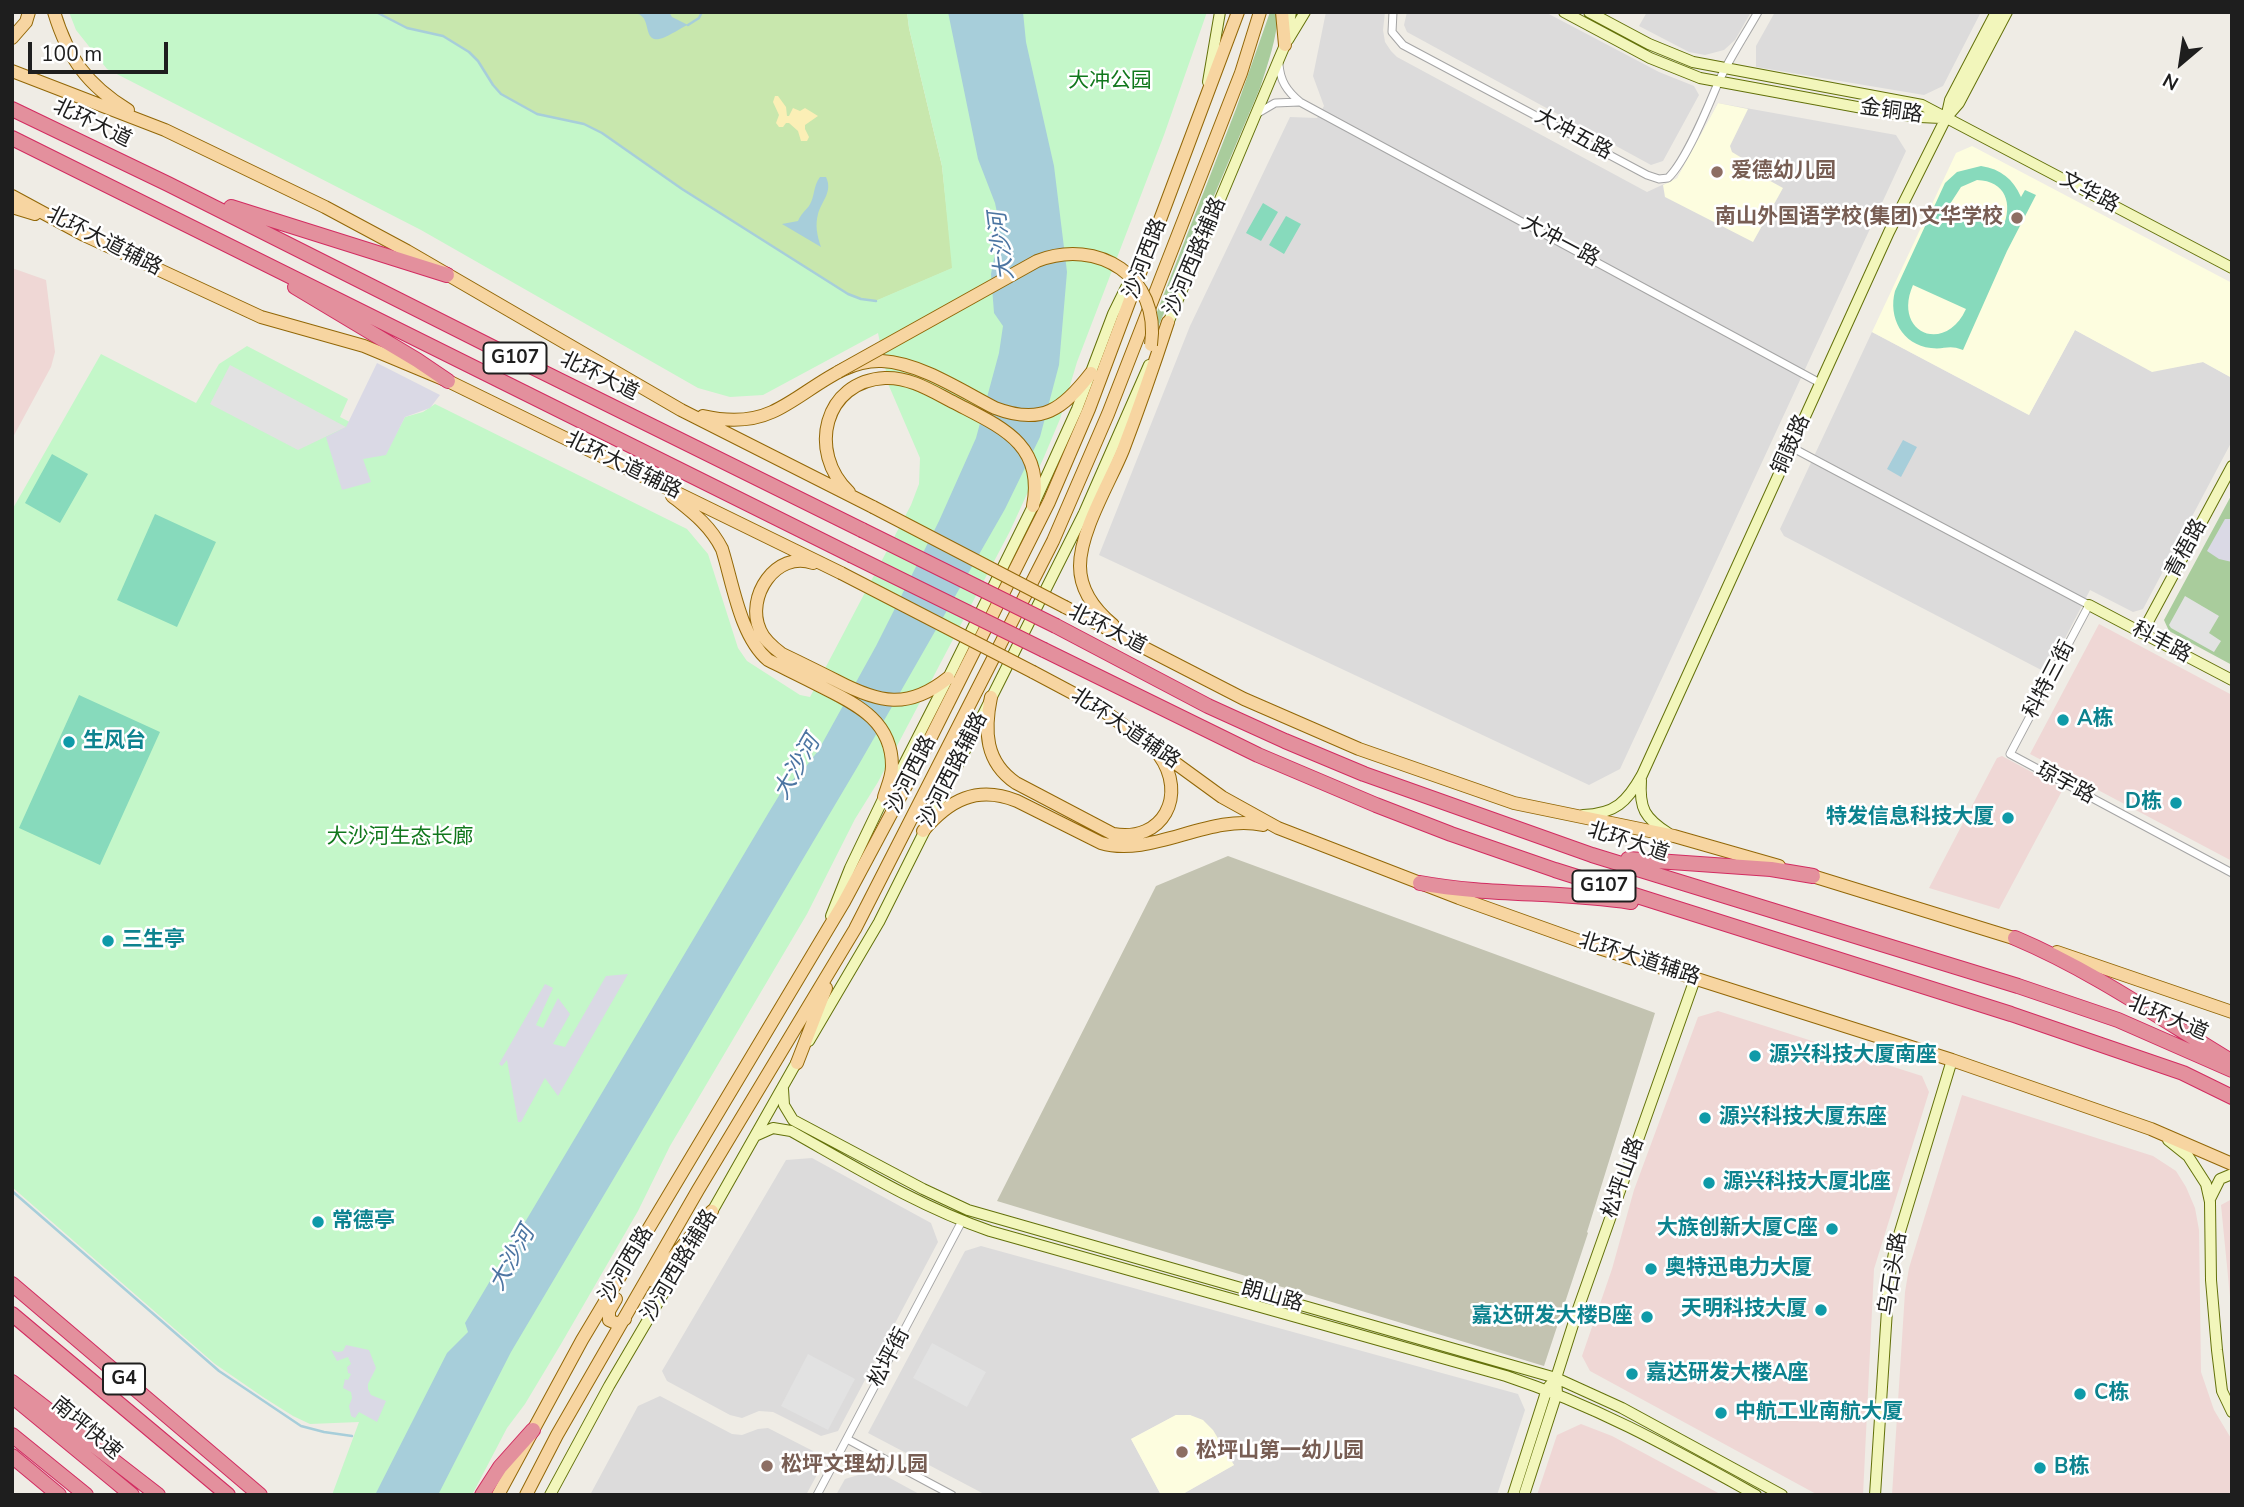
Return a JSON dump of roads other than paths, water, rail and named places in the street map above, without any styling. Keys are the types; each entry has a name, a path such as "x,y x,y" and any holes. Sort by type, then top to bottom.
{"highway":[{"name":"北环大道","path":"12,109 1056,626 1208,706 1285,741 1449,805 1592,855 2118,1020 2232,1070"},
{"name":"北环大道","path":"12,138 1212,734 1376,805 1555,870 2011,1014 2183,1073 2232,1097"},
{"path":"168,184 292,228 447,275"},
{"path":"210,235 448,381"},
{"path":"1592,855 1813,876"},
{"path":"1420,883 1470,891 1610,899 1694,915"},
{"path":"2015,938 2081,969 2232,1062"},
{"path":"2183,1073 2232,1102"},
{"name":"G4","path":"12,1284 260,1495"},
{"name":"G4","path":"12,1314 226,1493"},
{"path":"12,1382 158,1495"},
{"name":"南坪快速","path":"12,1396 132,1495"},
{"path":"482,1495 505,1460 533,1430"},
{"path":"12,1435 86,1495"},
{"path":"12,1457 59,1495"}],"main road":[{"path":"12,38 26,22 29,12"},
{"path":"54,12 59,29 79,69 95,87 113,101 165,130 325,207 681,410 1244,699 1359,749 1492,797 1674,836 1813,876 2015,938 2232,1012"},
{"path":"1203,110 1220,12"},
{"name":"沙河西路","path":"498,1495 582,1340 820,944 914,771 1049,502 1090,409 1238,12"},
{"name":"沙河西路","path":"526,1495 569,1413 712,1167 838,960 898,849 1075,491 1108,414 1236,86 1260,12"},
{"path":"1283,12 1285,45"},
{"name":"沙河西路辅路","path":"550,1495 615,1376 869,939 1084,513 1285,45 1292,12"},
{"path":"1285,45 1305,12"},
{"name":"金铜路","path":"1564,12 1662,64 1719,82 1895,114 1946,118"},
{"name":"金铜路","path":"1589,12 1666,52 1693,62 1922,105 1946,118"},
{"name":"铜鼓路","path":"1642,775 1889,232 1946,118 1950,100 1996,12"},
{"name":"铜鼓路","path":"1946,118 1959,103 2007,12"},
{"path":"12,72 165,130"},
{"name":"文华路","path":"1946,118 2232,268"},
{"name":"北环大道辅路","path":"12,196 95,240 261,317 364,346 448,381 841,573 1097,706 1222,797 1278,828 1599,948 1952,1060 2151,1129 2232,1164"},
{"path":"12,207 53,217"},
{"path":"820,944 846,877 884,797 898,776 1033,506 1126,285 1159,223"},
{"path":"681,410 715,419 758,417 783,406 838,372 1037,261 1076,253 1093,255 1111,262 1138,286 1147,302 1152,320 1151,345 1137,390"},
{"path":"1129,639 1092,604 1081,580 1081,551 1123,448 1168,322"},
{"path":"838,372 869,361 906,365 995,408 1017,415 1048,412 1066,402 1091,373"},
{"path":"873,507 841,484 833,474 825,453 825,431 832,412 844,396 860,385 889,378 910,382 996,424 1013,436 1023,447 1032,467 1036,486 1033,506"},
{"name":"青梧路","path":"2141,632 2232,466"},
{"path":"648,478 699,517 716,537 748,636 761,653 874,698 899,700 928,692 948,678"},
{"path":"841,573 808,561 795,562 777,570 764,583 756,603 758,624 779,659 869,714 884,734 891,750 892,767 884,797"},
{"name":"科丰路","path":"2090,605 2232,680"},
{"path":"991,697 986,728 991,755 1006,776 1103,837 1110,846 1129,846 1233,823 1258,823 1278,828"},
{"path":"923,831 940,812 965,798 985,794 1007,797 1103,837 1140,834 1158,823 1167,810 1172,790 1171,776 1166,764 1145,740"},
{"path":"1567,815 1603,813 1614,809 1632,792 1642,775"},
{"path":"1642,775 1643,809 1657,826 1674,836"},
{"path":"797,1063 838,960"},
{"name":"松坪山路","path":"1524,1495 1578,1308 1695,979"},
{"name":"乌石头路","path":"1875,1495 1889,1279 1899,1236 1952,1060"},
{"name":"朗山路","path":"783,1086 784,1105 793,1120 968,1210 1556,1378 1622,1408 1782,1495"},
{"name":"朗山路","path":"755,1136 773,1128 791,1131 962,1221 1552,1391 1617,1419 1756,1495"},
{"path":"2151,1129 2188,1156 2206,1184 2210,1202 2211,1280 2217,1350 2222,1391 2232,1412"},
{"path":"2210,1202 2220,1179 2232,1174"},
{"path":"635,1302 712,1211"},
{"path":"625,1319 621,1323 615,1323 609,1320 608,1311 641,1256 654,1221"},
{"name":"松坪山路","path":"1513,1495 1552,1391"},
{"path":"507,1495 519,1457"}],"street":[{"name":"大冲五路","path":"1393,12 1392,32 1403,44 1659,179 1668,178 1674,171 1758,12"},
{"name":"大冲一路","path":"1279,59 1284,86 1300,102 1820,383"},
{"path":"1254,117 1265,107 1275,103 1300,102"},
{"path":"1791,447 2090,605"},
{"name":"科特三街","path":"2010,754 2090,605"},
{"name":"琼宇路","path":"2010,754 2232,873"},
{"name":"松坪街","path":"817,1495 962,1221"},
{"path":"847,1438 952,1495"}],"water":[{"path":"616,12 669,12 672,17 688,25 655,39 650,35 641,16"},
{"name":"大沙河","path":"948,12 1023,12 1026,42 1054,166 1067,272 1059,365 1040,437 1005,509 858,766 511,1352 438,1495 375,1495 447,1353 468,1332 465,1323 769,812 783,789 818,751 876,646 939,521 976,438 999,353 1003,326 994,313 991,274 1000,227 995,203 978,159"},
{"path":"820,177 826,177 828,182 826,196 817,218 821,247 782,224 798,221 811,203"},
{"path":"1903,440 1917,447 1901,477 1887,469"}],"waterway":[{"path":"376,12 407,28 443,36 469,52 501,94 537,114 584,124 602,133 682,189 848,294 876,301"},
{"path":"688,25 699,18 702,12"},
{"path":"12,1191 219,1371 301,1426 352,1436"}],"place":[{"name":"爱德幼儿园","path":"1717,172"},
{"name":"南山外国语学校(集团)文华学校","path":"2017,218"},
{"name":"A栋","path":"2063,720"},
{"name":"生风台","path":"69,742"},
{"name":"D栋","path":"2176,803"},
{"name":"特发信息科技大厦","path":"2008,818"},
{"name":"三生亭","path":"108,941"},
{"name":"源兴科技大厦南座","path":"1755,1056"},
{"name":"源兴科技大厦东座","path":"1705,1118"},
{"name":"源兴科技大厦北座","path":"1709,1183"},
{"name":"常德亭","path":"318,1222"},
{"name":"大族创新大厦C座","path":"1832,1229"},
{"name":"奥特迅电力大厦","path":"1651,1269"},
{"name":"天明科技大厦","path":"1821,1310"},
{"name":"嘉达研发大楼B座","path":"1647,1317"},
{"name":"嘉达研发大楼A座","path":"1632,1374"},
{"name":"C栋","path":"2080,1394"},
{"name":"中航工业南航大厦","path":"1721,1413"},
{"name":"松坪山第一幼儿园","path":"1182,1452"},
{"name":"松坪文理幼儿园","path":"767,1466"},
{"name":"B栋","path":"2040,1468"}],"park label":[{"name":"大冲公园","path":"1110,82"},
{"name":"大沙河生态长廊","path":"400,838"}]}
